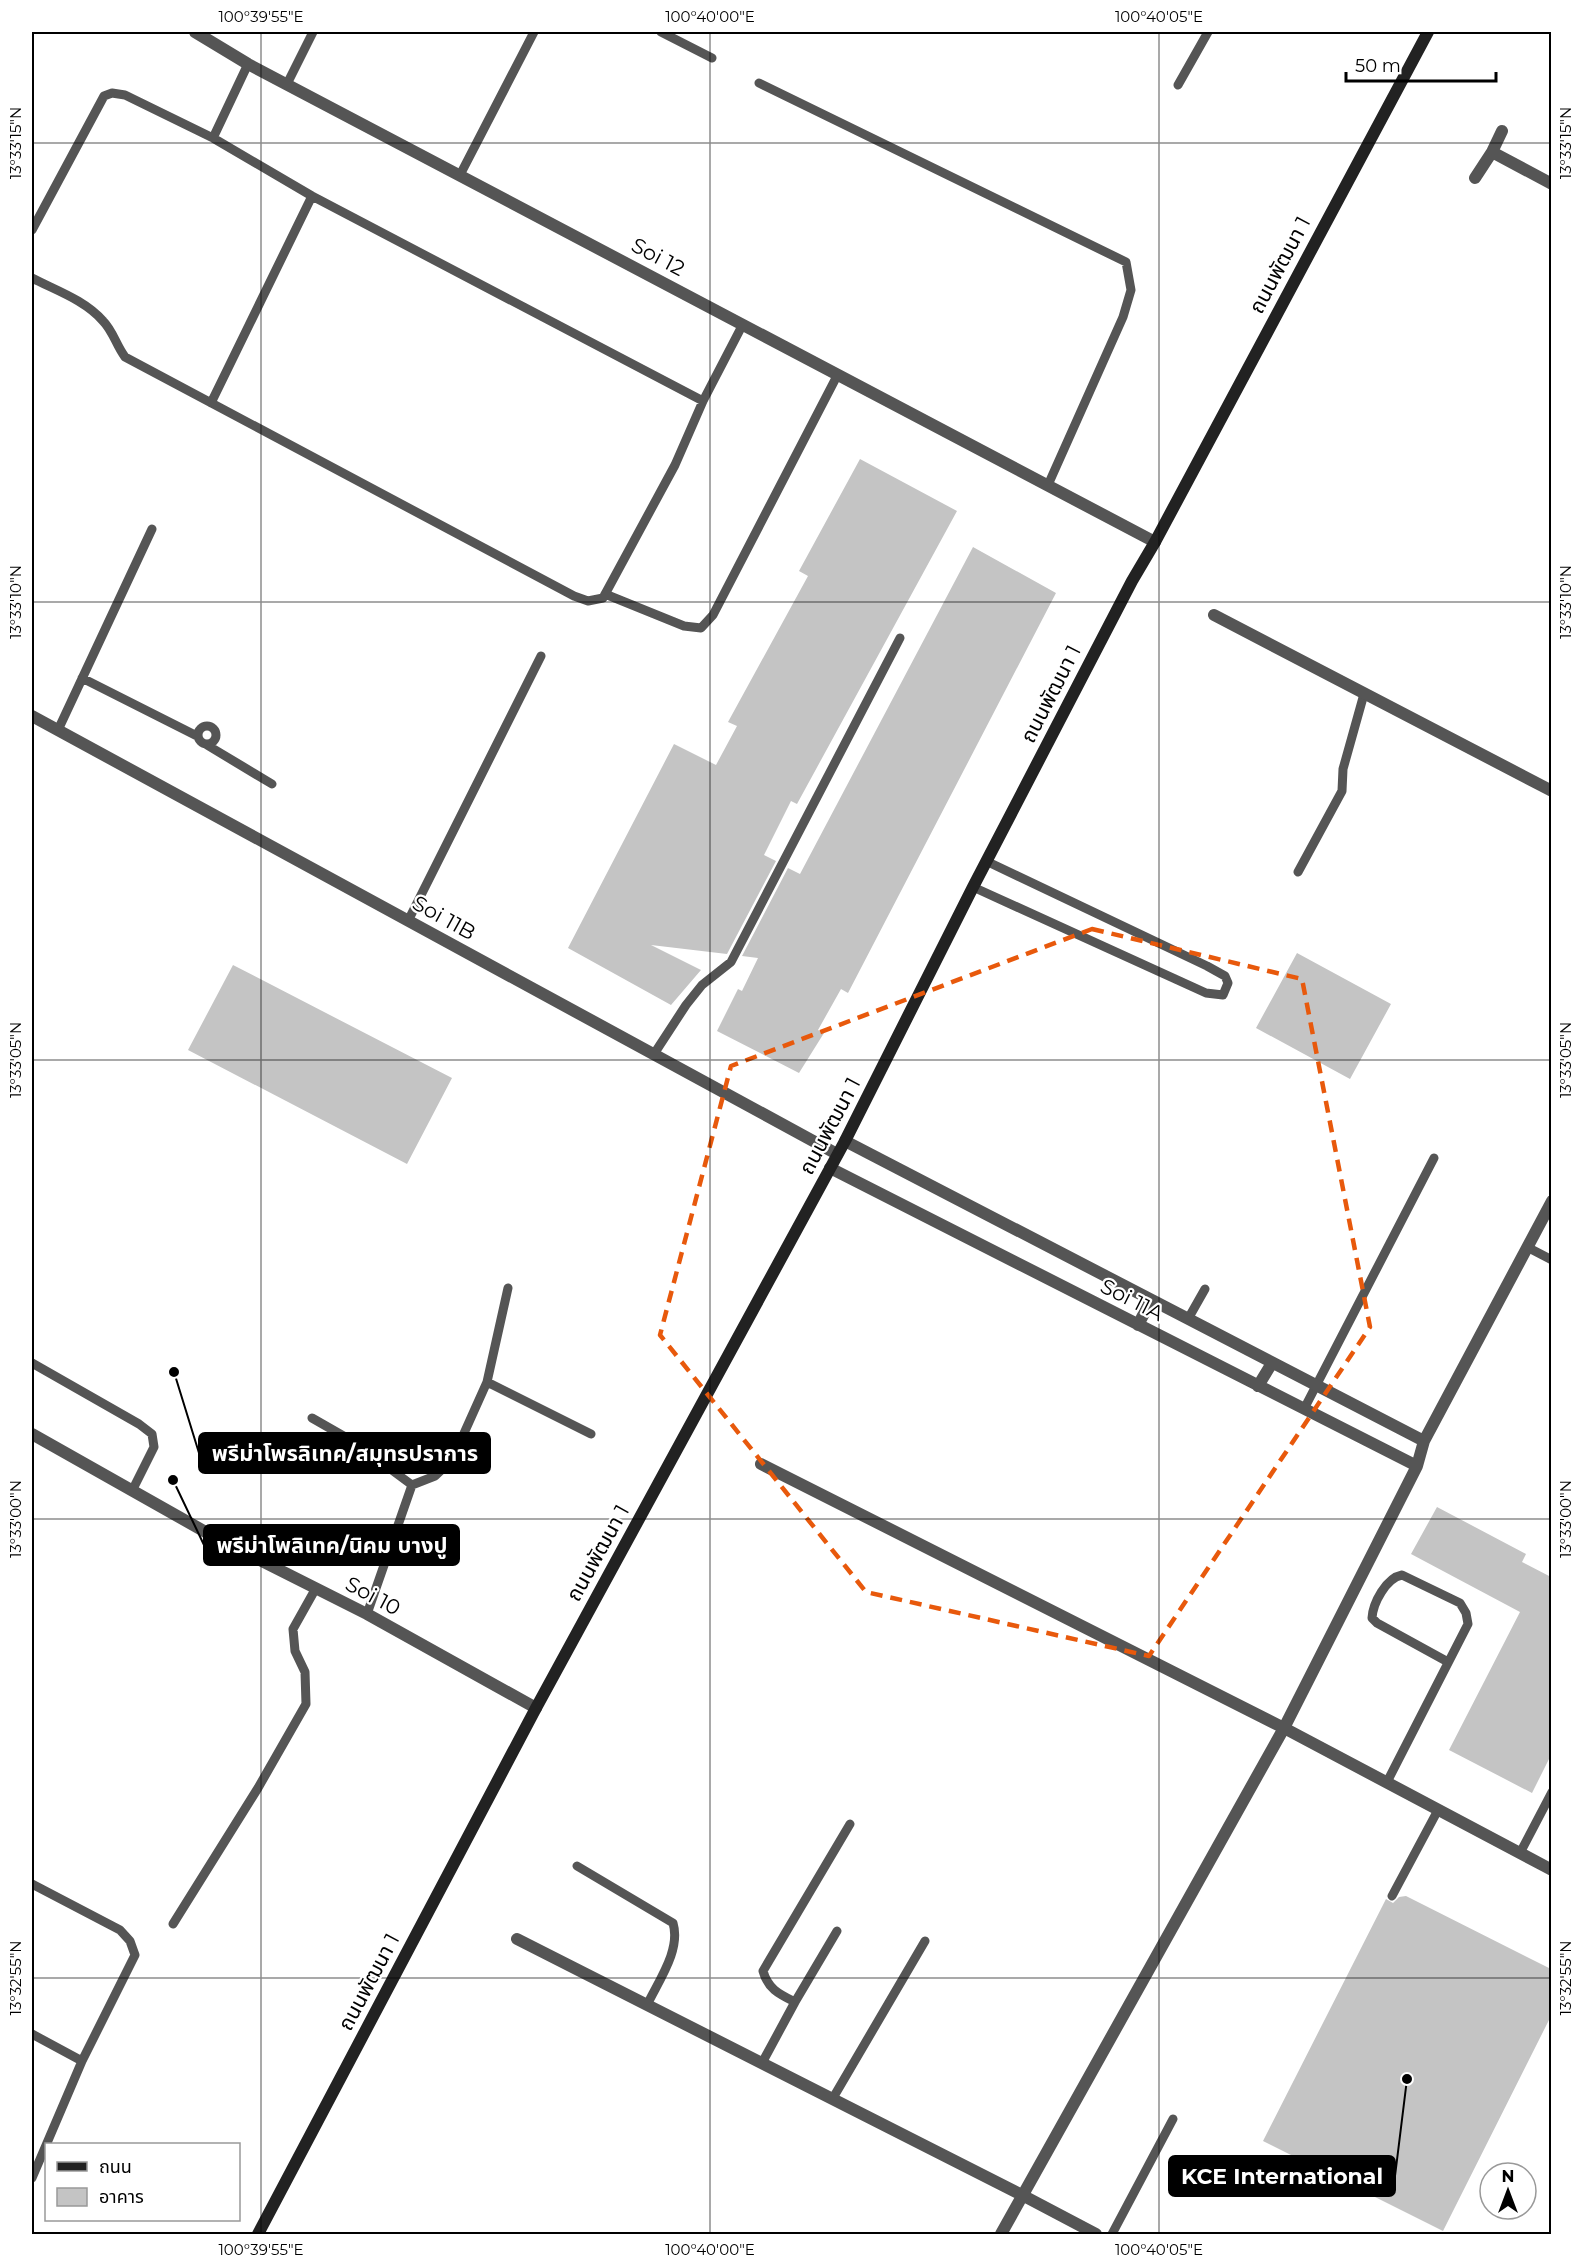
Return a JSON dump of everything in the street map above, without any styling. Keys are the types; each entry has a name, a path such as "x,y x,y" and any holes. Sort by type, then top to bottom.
{"main road":[{"name":"ถนนพัฒนา 1","path":"258,2235 536,1708 845,1141 973,887 1132,581 1428,32"}],"street":[{"name":"Soi 12","path":"195,32 248,64 1155,542"},
{"path":"1475,178 1502,131"},
{"path":"1492,152 1551,184"},
{"path":"1214,615 1551,791"},
{"name":"Soi 11B","path":"32,716 837,1154"},
{"path":"845,1141 1424,1441"},
{"name":"Soi 11A","path":"830,1168 1417,1466"},
{"path":"1001,2235 1284,1728 1417,1466 1424,1441 1551,1201"},
{"path":"1138,1325 1151,1300"},
{"path":"1258,1386 1272,1363"},
{"name":"Soi 10","path":"32,1434 218,1539 367,1614 536,1708"},
{"path":"761,1464 1284,1728 1551,1870"},
{"path":"517,1939 1022,2194 1096,2235"}],"lane":[{"path":"287,84 313,32"},
{"path":"460,175 534,32"},
{"path":"661,32 712,58"},
{"path":"1178,85 1208,32"},
{"path":"213,138 248,64"},
{"path":"759,83 1126,262 1131,290 1123,317 1048,485"},
{"path":"32,230 104,96 112,93 125,95 213,138 312,196 703,401"},
{"path":"211,403 312,196"},
{"path":"32,278 88,307 104,322 125,357 574,596 588,601 603,598 675,465 703,401 743,324"},
{"path":"605,594 684,626 702,628 713,615 838,374"},
{"path":"57,730 152,529"},
{"path":"654,1054 702,985 731,962 900,638"},
{"path":"408,921 541,656"},
{"path":"82,678 197,736 199,741 272,784"},
{"path":"1298,872 1342,791 1343,769 1364,694"},
{"path":"197,736 201,728 211,726 216,734 215,739 207,745"},
{"path":"973,887 1206,993 1223,995 1228,983 1225,976 987,861"},
{"path":"1304,1409 1434,1158"},
{"path":"1527,1247 1551,1260"},
{"path":"367,1614 412,1485 435,1476 452,1460 487,1382 508,1288"},
{"path":"1188,1319 1205,1289"},
{"path":"32,1363 139,1424 152,1434 154,1447 132,1491"},
{"path":"487,1382 591,1434"},
{"path":"312,1418 354,1442 412,1485"},
{"path":"1387,1782 1468,1624 1466,1613 1460,1603 1402,1575 1394,1576 1388,1582 1373,1611 1372,1618 1377,1623 1448,1662"},
{"path":"173,1924 258,1788 306,1704 305,1672 295,1651 293,1629 316,1588"},
{"path":"1520,1853 1551,1792"},
{"path":"1392,1896 1438,1810"},
{"path":"795,2002 774,1991 766,1982 763,1971 850,1824"},
{"path":"577,1866 673,1923 676,1935 672,1953 647,2005"},
{"path":"32,1884 120,1930 130,1941 135,1955 82,2061 46,2143"},
{"path":"762,2063 837,1931"},
{"path":"833,2098 925,1941"},
{"path":"32,2034 82,2061"},
{"path":"1112,2235 1173,2119"},
{"path":"32,2174 45,2145"}],"highlighted area":[{"path":"1092,929 1302,979 1370,1327 1149,1656 866,1592 660,1335 731,1066"}],"building":[{"path":"860,459 957,511 797,804 791,801 764,855 776,861 727,954 651,945 701,970 671,1005 568,948 674,744 716,765 737,726 728,722 808,576 799,571"},
{"path":"973,547 1056,593 848,993 841,989 818,1030 824,1033 799,1073 717,1031 738,989 742,991 758,958 742,956 788,868 800,874"},
{"path":"1297,953 1391,1004 1350,1079 1256,1028"},
{"path":"233,965 452,1078 407,1164 188,1050"},
{"path":"1437,1507 1526,1554 1522,1562 1551,1577 1551,1755 1532,1793 1449,1750 1520,1612 1411,1554"},
{"path":"1406,1896 1551,1969 1551,2016 1443,2231 1263,2141 1386,1899 1393,1903 1399,1897"}],"place":[{"name":"พรีม่าโพรลิเทค/สมุทรปราการ","path":"174,1372"},
{"name":"พรีม่าโพลิเทค/นิคม บางปู","path":"173,1480"},
{"name":"KCE International","path":"1407,2079"}]}
